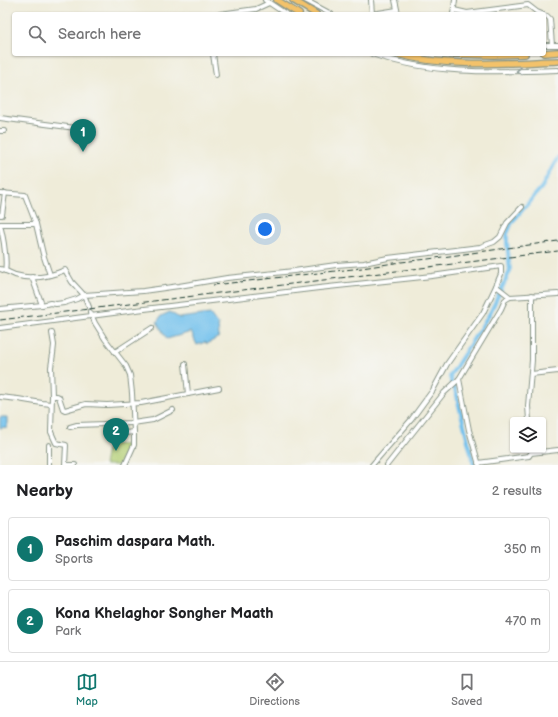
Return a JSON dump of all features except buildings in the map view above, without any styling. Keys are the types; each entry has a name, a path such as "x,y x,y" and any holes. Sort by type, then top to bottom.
{"highway":[{"path":"277,0 296,12"},
{"path":"293,0 313,12"},
{"path":"546,53 558,52"},
{"path":"406,56 456,63 558,61"}],"street":[{"path":"265,0 283,12"},
{"path":"305,0 327,12"},
{"path":"371,0 372,12"},
{"path":"395,0 397,12"},
{"path":"454,12 455,0"},
{"path":"234,12 256,9 269,3"},
{"path":"475,12 528,5 537,12"},
{"path":"546,16 550,19 552,45"},
{"path":"546,45 558,45"},
{"path":"213,56 216,75"},
{"path":"378,56 397,62 452,70 558,70"},
{"path":"0,118 83,129"},
{"path":"0,216 2,215 2,193 25,195 36,224 50,275"},
{"path":"0,309 50,303 64,303 84,295 143,291 227,278 364,263 388,258 480,247 500,238 507,223 522,207"},
{"path":"5,271 6,255 0,224 36,224"},
{"path":"0,328 91,314 432,276 501,266 501,274 483,312 447,364 434,390 411,420 372,465"},
{"path":"0,269 23,277 44,277 65,270 84,295 88,307"},
{"path":"32,277 42,305"},
{"path":"496,286 510,297"},
{"path":"387,465 430,410 459,379 505,300 510,297 558,294"},
{"path":"529,417 532,295"},
{"path":"91,314 105,339 126,366 130,375 133,404 134,445 126,465"},
{"path":"115,352 152,328"},
{"path":"52,333 54,345 51,367 51,432 56,443 66,445 66,465 75,465"},
{"path":"185,364 188,394"},
{"path":"531,374 558,372"},
{"path":"459,379 469,430 478,464 529,456 530,453"},
{"path":"52,396 59,397 62,407 65,410 86,404 107,405 141,403 219,388"},
{"path":"0,397 18,398 51,404"},
{"path":"70,427 77,425 133,423 153,420 173,410"},
{"path":"108,435 134,432"},
{"path":"49,445 49,465"},
{"path":"546,451 558,450"}],"green space":[{"path":"108,444 128,445 119,465 104,465"}],"water":[{"path":"170,312 179,318 210,314 218,325 219,337 207,344 205,342 197,345 191,332 167,339 157,322 161,316"},
{"path":"0,417 7,417 7,427 0,428"}],"waterway":[{"path":"474,465 455,389 450,376 490,313 510,271 507,234 512,222 542,187 558,157"}],"railway":[{"path":"213,285 362,268 558,241"},
{"path":"0,320 558,251"}],"place":[{"name":"Paschim daspara Math.","path":"83,152"},
{"name":"Kona Khelaghor Songher Maath","path":"116,451"}]}
